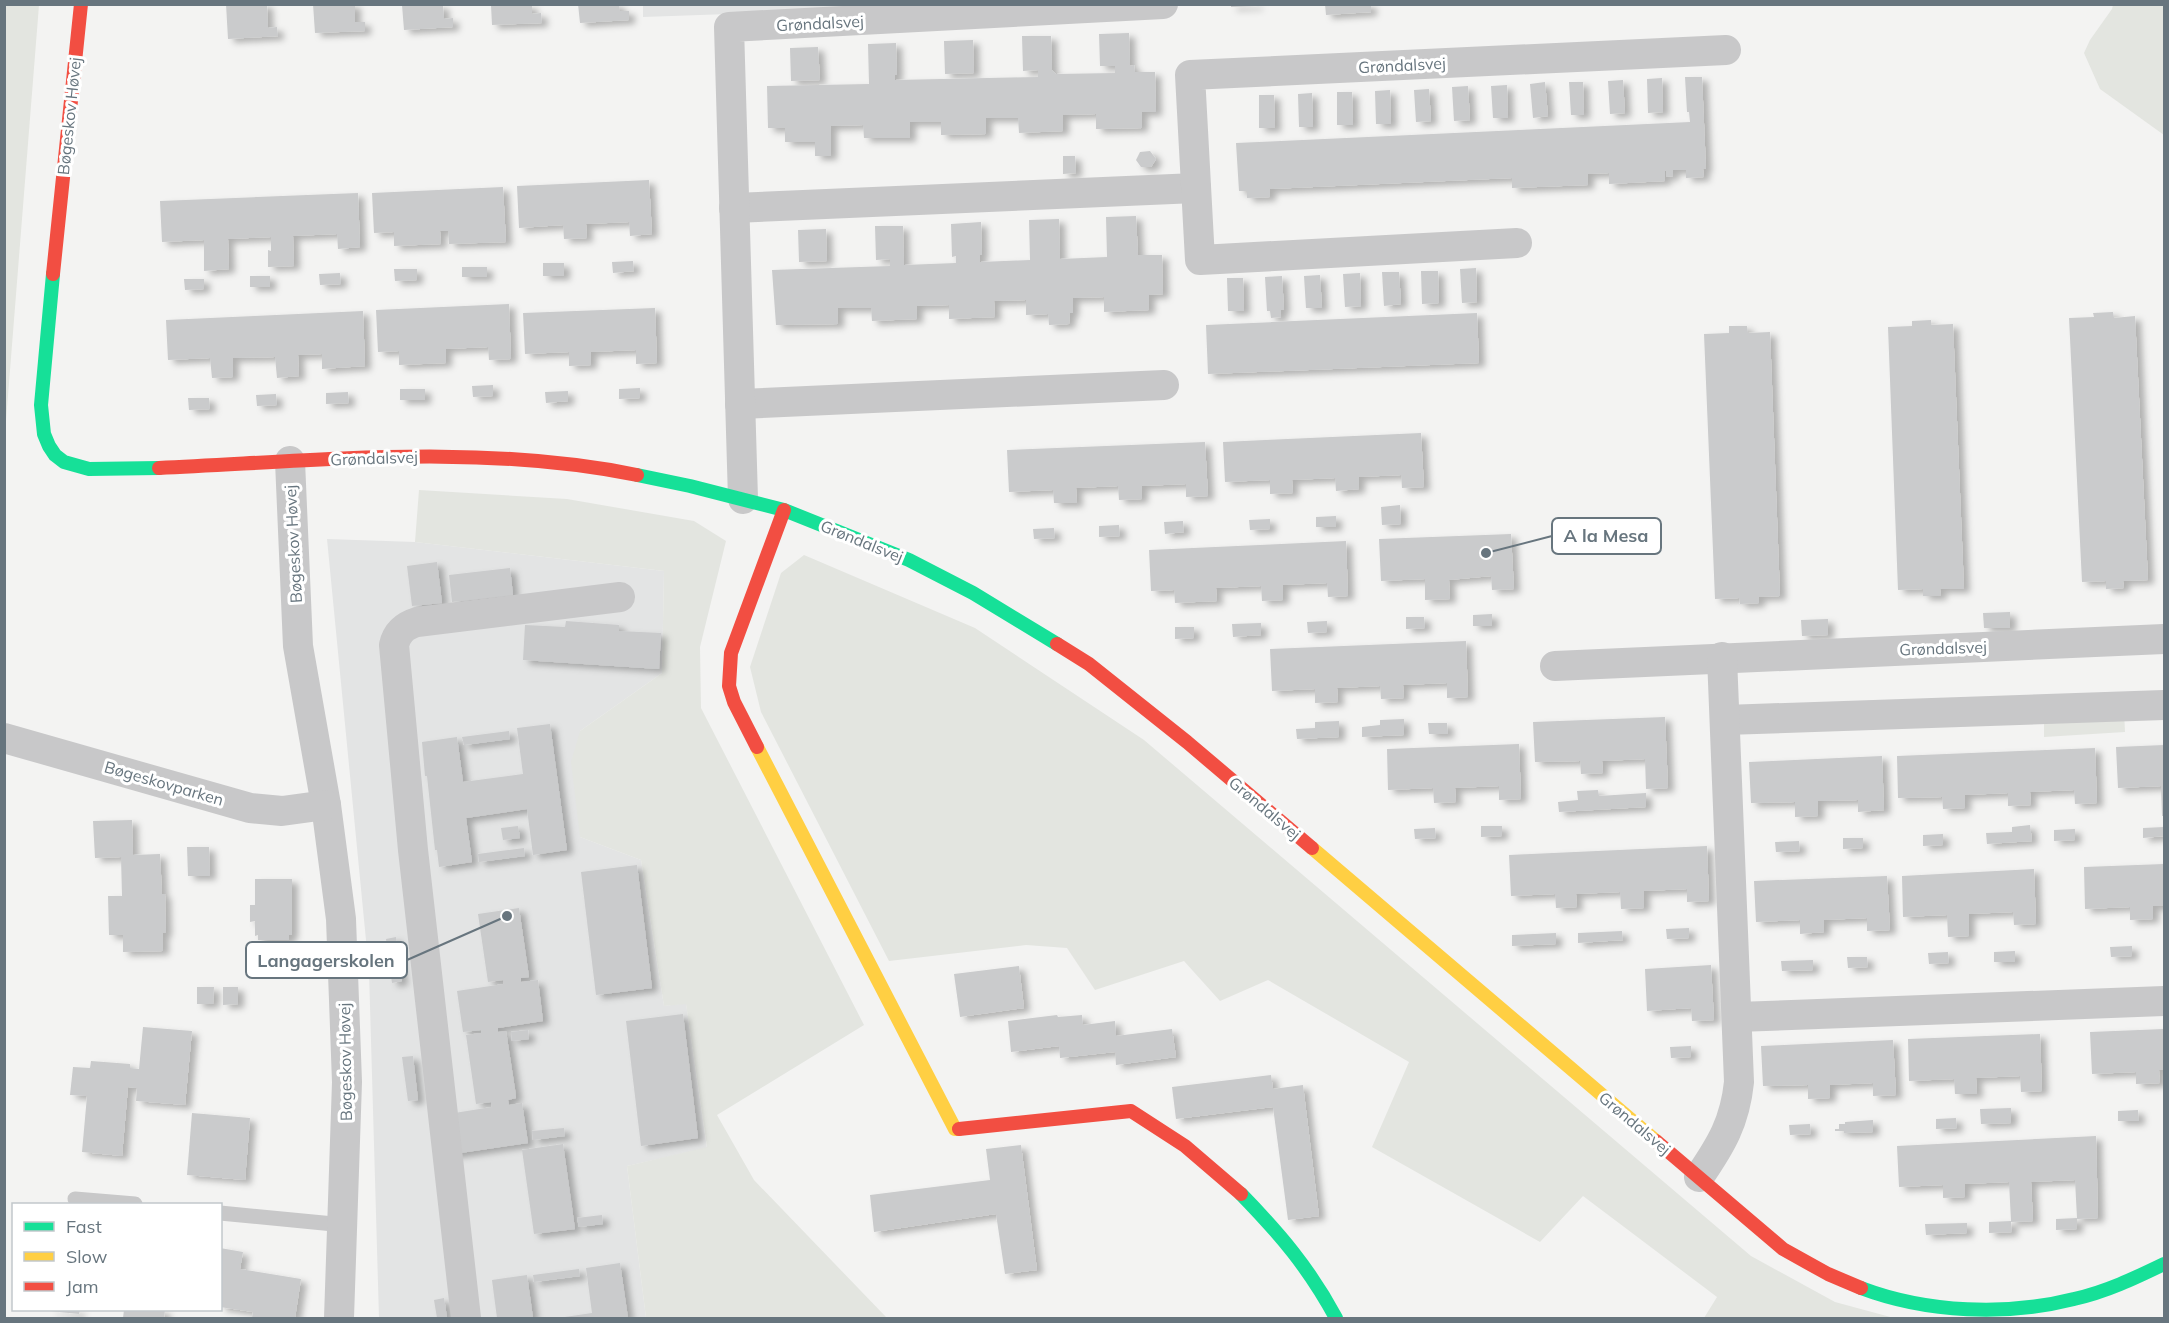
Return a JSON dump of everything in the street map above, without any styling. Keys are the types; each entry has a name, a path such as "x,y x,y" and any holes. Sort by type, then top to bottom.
{"street":[{"name":"Bøgeskov Høvej","path":"81,4 63,169 40,423 44,438 53,453 66,463 90,471 290,461 298,646 326,805 342,919 347,1082 344,1225 339,1318"},
{"name":"Grøndalsvej","path":"743,499 729,27 1163,4"},
{"name":"Grøndalsvej","path":"1517,243 1200,260 1190,75 1726,50"},
{"path":"734,208 1196,188"},
{"path":"740,404 1164,385"},
{"name":"Grøndalsvej","path":"290,461 429,456 557,463 621,472 690,486 784,510 920,566 973,593 1089,664 1197,750 1783,1249 1844,1282 1911,1302 1980,1308 2063,1302 2101,1291 2143,1275 2164,1264"},
{"path":"784,510 731,653 729,686 734,702 955,1129 1131,1111 1185,1146 1234,1187 1279,1233 1318,1285 1336,1318"},
{"path":"466,1318 414,862 394,645 399,632 417,622 620,597"},
{"name":"Grøndalsvej","path":"1555,666 2164,639"},
{"path":"1699,1177 1712,1159 1728,1129 1736,1108 1739,1082 1722,657"},
{"path":"1725,720 2164,705"},
{"name":"Bøgeskovparken","path":"4,738 250,808 282,811 326,805"},
{"path":"1737,1017 2164,1000"}],"lane":[{"path":"75,1199 123,1203"},
{"path":"222,1213 344,1225"}],"shaded area":[{"path":"867,4 868,9 643,17 643,5"},
{"path":"4,5 39,5 5,433"},
{"path":"2113,5 2164,5 2164,135 2100,89 2084,53"},
{"path":"419,490 567,499 694,521 726,541 700,647 701,708 864,1025 717,1115 754,1180 887,1318 646,1318 627,1166 707,1147 686,1004 664,1006 641,860 580,837 571,762 580,731 662,673 664,571 415,542"},
{"path":"327,539 415,542 664,571 662,673 580,731 580,837 641,860 664,1006 686,1003 707,1148 627,1166 646,1318 379,1318 369,971"},
{"path":"804,555 975,628 1144,740 1751,1256 1835,1302 1894,1318 1704,1318 1717,1297 1583,1196 1540,1242 1372,1147 1409,1062 1268,980 1220,1001 1184,961 1095,990 1067,948 1026,945 889,961 761,712 750,667 781,573"},
{"path":"2124,711 2125,732 2044,737 2044,715"}],"building":[{"path":"226,4 267,4 268,28 277,27 278,36 228,39"},
{"path":"313,4 355,4 355,22 365,22 365,31 315,33"},
{"path":"578,4 619,4 620,11 629,11 629,20 580,23"},
{"path":"1231,4 1257,4 1257,6 1231,7"},
{"path":"1325,4 1371,4 1371,12 1326,15"},
{"path":"402,5 443,5 444,19 453,18 453,27 404,30"},
{"path":"491,5 532,5 532,14 541,13 542,23 492,25"},
{"path":"1129,33 1130,66 1134,65 1135,72 1155,72 1156,112 1142,112 1142,128 1096,129 1096,114 1063,115 1063,131 1019,133 1018,118 986,118 986,134 941,135 941,122 910,122 910,138 864,138 863,125 831,126 831,156 815,156 815,142 785,142 785,128 768,128 767,86 869,84 868,44 896,43 897,75 895,75 895,80 1038,77 1038,70 1023,71 1022,36 1051,36 1052,70 1056,74 1115,73 1115,66 1100,66 1099,34"},
{"path":"973,40 974,73 945,74 944,41"},
{"path":"818,47 820,80 791,81 790,48"},
{"path":"1685,77 1702,77 1706,169 1703,169 1704,177 1686,178 1686,170 1673,170 1673,176 1666,177 1665,171 1665,181 1609,184 1609,173 1588,174 1588,185 1512,188 1512,178 1270,189 1270,197 1247,198 1247,191 1239,191 1236,143 1690,122 1689,112 1687,112"},
{"path":"1662,78 1663,112 1648,113 1647,79"},
{"path":"1623,80 1625,113 1610,114 1608,81"},
{"path":"1545,82 1548,116 1533,118 1530,84"},
{"path":"1569,82 1583,82 1584,115 1571,115"},
{"path":"1507,85 1508,118 1493,118 1491,86"},
{"path":"1468,86 1470,120 1454,121 1452,87"},
{"path":"1429,89 1431,121 1416,122 1414,90"},
{"path":"1390,90 1391,124 1376,124 1375,91"},
{"path":"1337,92 1352,92 1353,125 1337,125"},
{"path":"1312,93 1313,127 1299,127 1298,94"},
{"path":"1259,95 1274,95 1275,128 1259,128"},
{"path":"1150,151 1156,159 1151,167 1141,167 1136,160 1140,152"},
{"path":"1063,156 1075,156 1076,173 1063,174"},
{"path":"649,180 652,234 630,236 629,222 586,224 587,238 564,239 563,225 519,228 517,186"},
{"path":"503,187 506,242 449,244 448,231 440,231 441,244 394,246 394,232 374,233 372,193"},
{"path":"358,193 360,247 338,249 337,234 293,236 294,266 268,267 271,237 228,239 229,269 204,271 204,240 162,242 160,201"},
{"path":"1136,216 1138,255 1162,255 1163,294 1149,295 1149,310 1104,312 1104,297 1073,298 1073,313 1070,313 1069,324 1049,325 1048,314 1026,315 1026,300 994,301 995,317 949,319 949,305 917,306 917,319 872,321 871,308 838,308 838,324 776,325 772,270 890,266 890,259 876,260 875,226 903,226 904,265 956,263 956,256 952,257 951,224 981,222 982,255 980,255 980,262 1030,260 1029,220 1059,219 1060,259 1107,257 1106,217"},
{"path":"826,229 827,261 799,262 798,230"},
{"path":"633,261 634,271 613,273 612,262"},
{"path":"543,263 564,263 564,276 543,276"},
{"path":"462,267 487,267 487,277 462,277"},
{"path":"1476,268 1477,302 1462,303 1460,269"},
{"path":"394,269 417,269 417,280 395,281"},
{"path":"1421,271 1438,271 1439,303 1422,304"},
{"path":"1382,272 1399,272 1401,304 1384,306"},
{"path":"340,273 341,284 320,285 319,274"},
{"path":"1360,273 1361,306 1345,307 1343,274"},
{"path":"1320,275 1322,308 1306,308 1304,276"},
{"path":"250,276 270,276 270,287 250,287"},
{"path":"1282,276 1284,310 1281,310 1281,317 1271,318 1270,311 1267,311 1265,277"},
{"path":"1227,278 1243,278 1244,311 1228,311"},
{"path":"184,279 204,279 204,289 185,290"},
{"path":"509,304 511,359 489,360 488,347 446,349 446,363 399,365 399,351 378,352 376,310"},
{"path":"655,308 657,363 636,364 636,350 591,352 591,365 569,366 569,352 525,354 523,313"},
{"path":"363,311 365,366 322,369 322,354 298,355 299,376 277,378 275,357 233,358 233,377 212,378 210,358 168,360 166,320"},
{"path":"2113,312 2114,318 2135,316 2148,580 2123,581 2124,588 2106,589 2106,581 2082,582 2069,318 2094,317 2093,313"},
{"path":"1477,313 1479,363 1208,374 1206,325"},
{"path":"1931,320 1931,325 1953,324 1964,589 1940,589 1941,596 1923,596 1923,589 1898,590 1888,327 1912,326 1912,321"},
{"path":"1729,326 1747,326 1748,333 1770,332 1780,596 1759,597 1759,603 1740,604 1739,598 1715,599 1704,334 1729,333"},
{"path":"493,385 493,396 473,397 472,386"},
{"path":"640,388 640,398 619,399 619,389"},
{"path":"400,389 425,389 425,400 400,400"},
{"path":"568,391 568,401 546,403 545,392"},
{"path":"348,392 349,403 326,404 326,393"},
{"path":"276,394 277,405 257,406 256,395"},
{"path":"188,398 209,398 210,409 189,410"},
{"path":"1421,433 1424,487 1402,488 1401,475 1359,477 1359,489 1336,491 1335,478 1292,480 1293,493 1270,494 1270,480 1225,482 1223,442"},
{"path":"1205,442 1208,496 1186,497 1186,484 1142,486 1142,499 1119,500 1118,486 1076,488 1077,503 1054,503 1053,490 1009,492 1007,450"},
{"path":"1400,505 1401,524 1382,525 1381,507"},
{"path":"1336,516 1336,527 1316,527 1316,517"},
{"path":"1270,519 1270,529 1250,530 1249,520"},
{"path":"1183,521 1184,532 1165,534 1164,522"},
{"path":"1119,525 1120,536 1099,537 1099,526"},
{"path":"1054,528 1055,538 1034,539 1033,529"},
{"path":"1511,534 1514,589 1492,590 1491,576 1449,580 1450,599 1425,600 1425,579 1381,581 1379,539"},
{"path":"1346,541 1348,596 1328,597 1327,583 1283,585 1283,600 1262,601 1261,586 1216,588 1217,601 1175,603 1174,590 1151,591 1149,550"},
{"path":"437,562 442,603 412,606 407,566"},
{"path":"510,568 513,595 452,602 449,575"},
{"path":"2010,612 2010,628 1984,628 1983,613"},
{"path":"1492,614 1492,626 1473,626 1473,615"},
{"path":"1406,617 1424,617 1425,628 1406,629"},
{"path":"1828,619 1828,635 1802,636 1801,620"},
{"path":"566,621 619,625 619,631 661,633 659,669 523,660 525,625 565,627"},
{"path":"1327,621 1327,632 1308,633 1307,622"},
{"path":"1261,623 1261,635 1233,637 1232,624"},
{"path":"1175,627 1194,627 1194,638 1175,639"},
{"path":"1466,641 1468,697 1447,698 1447,683 1403,685 1404,698 1381,699 1380,686 1337,688 1338,702 1315,703 1315,689 1272,691 1270,649"},
{"path":"1665,717 1668,788 1646,789 1645,759 1602,761 1603,773 1581,774 1580,761 1535,762 1533,722"},
{"path":"1404,719 1404,735 1362,737 1362,727 1380,725 1380,720"},
{"path":"1339,721 1339,737 1297,739 1296,729 1315,728 1315,722"},
{"path":"1428,723 1447,723 1448,734 1429,734"},
{"path":"550,724 567,850 533,855 527,809 466,818 472,862 439,867 422,742 457,737 463,782 523,774 517,728"},
{"path":"509,731 510,739 464,745 462,737"},
{"path":"1519,744 1521,799 1499,800 1499,786 1455,788 1456,802 1434,803 1433,788 1388,790 1387,749"},
{"path":"2164,745 2164,816 2162,816 2161,786 2118,788 2116,747"},
{"path":"2095,748 2097,803 2075,804 2074,790 2030,792 2031,805 2008,806 2008,793 1965,795 1965,808 1943,809 1942,797 1898,798 1897,756"},
{"path":"1882,756 1884,810 1858,812 1858,800 1818,801 1818,816 1795,817 1795,802 1751,803 1749,762"},
{"path":"1598,790 1599,796 1646,793 1646,807 1559,812 1558,802 1578,800 1577,791"},
{"path":"132,820 133,855 160,854 162,894 165,894 166,933 163,933 163,951 123,952 123,935 109,935 108,896 122,896 121,857 95,858 93,821"},
{"path":"2030,825 2032,841 1987,844 1986,833 2012,832 2012,827"},
{"path":"518,826 520,838 503,840 501,828"},
{"path":"1481,826 1502,826 1502,836 1481,837"},
{"path":"2164,827 2164,836 2143,838 2143,828"},
{"path":"1435,828 1436,838 1415,839 1414,829"},
{"path":"2075,829 2075,840 2054,841 2054,830"},
{"path":"1943,834 1943,845 1923,846 1923,835"},
{"path":"1843,838 1863,838 1863,848 1843,849"},
{"path":"1799,841 1800,851 1776,852 1775,842"},
{"path":"1707,846 1709,901 1687,902 1687,889 1644,891 1644,908 1621,909 1620,892 1576,894 1577,907 1556,908 1555,894 1511,896 1509,855"},
{"path":"187,847 209,847 210,876 188,876"},
{"path":"524,848 525,856 479,862 478,854"},
{"path":"2164,864 2164,906 2153,906 2153,919 2130,920 2130,907 2085,909 2084,867"},
{"path":"637,865 652,988 596,995 581,872"},
{"path":"2034,869 2036,924 2014,925 2013,912 1969,914 1969,936 1948,937 1947,915 1903,917 1902,876"},
{"path":"1887,876 1890,930 1867,931 1867,918 1824,920 1824,932 1800,934 1800,920 1756,922 1754,881"},
{"path":"255,879 292,879 292,935 289,935 289,940 258,940 258,935 255,936 255,921 250,922 250,905 255,905"},
{"path":"519,908 529,977 521,978 521,982 538,980 543,1021 498,1028 498,1032 506,1031 516,1096 508,1100 509,1105 522,1103 528,1143 447,1155 442,1115 492,1107 491,1102 476,1104 466,1035 481,1033 481,1030 463,1032 457,991 504,984 503,980 488,982 478,914"},
{"path":"1689,928 1689,938 1667,939 1666,929"},
{"path":"1622,931 1623,940 1578,943 1578,933"},
{"path":"1556,933 1556,944 1512,946 1512,935"},
{"path":"396,937 402,981 392,983 386,939"},
{"path":"2132,946 2132,956 2111,957 2110,947"},
{"path":"2015,951 2015,962 1994,962 1994,952"},
{"path":"1948,952 1949,963 1929,964 1928,953"},
{"path":"1847,957 1867,957 1868,967 1848,968"},
{"path":"1813,960 1813,970 1782,971 1781,961"},
{"path":"1711,965 1714,1020 1692,1021 1691,1008 1647,1011 1645,969"},
{"path":"1019,966 1024,1008 960,1017 954,974"},
{"path":"197,987 214,987 213,1004 197,1004"},
{"path":"223,987 238,987 238,1004 223,1005"},
{"path":"683,1014 698,1138 641,1146 626,1021"},
{"path":"1057,1015 1058,1017 1082,1015 1083,1025 1115,1021 1116,1036 1172,1029 1176,1057 1116,1065 1115,1052 1060,1058 1059,1046 1011,1052 1008,1021"},
{"path":"143,1027 192,1031 185,1105 136,1101 137,1088 128,1087 122,1156 82,1152 87,1096 70,1095 73,1067 90,1068 91,1061 130,1064 130,1068 139,1069"},
{"path":"2164,1029 2164,1070 2159,1070 2160,1083 2136,1084 2136,1072 2092,1074 2090,1032"},
{"path":"528,1030 529,1039 512,1041 511,1032"},
{"path":"2040,1034 2042,1091 2021,1092 2020,1076 1976,1078 1977,1094 1955,1094 1954,1079 1909,1081 1908,1039"},
{"path":"1893,1040 1896,1095 1873,1096 1873,1083 1830,1085 1830,1098 1808,1099 1808,1085 1763,1086 1761,1046"},
{"path":"1691,1046 1691,1057 1671,1058 1670,1047"},
{"path":"413,1056 418,1100 408,1101 402,1057"},
{"path":"1271,1075 1273,1089 1303,1085 1319,1216 1288,1220 1273,1107 1176,1119 1172,1087"},
{"path":"2011,1108 2011,1123 1981,1124 1980,1109"},
{"path":"2138,1110 2139,1121 2118,1121 2118,1111"},
{"path":"192,1113 250,1118 245,1180 187,1175"},
{"path":"1956,1118 1957,1128 1936,1129 1936,1119"},
{"path":"1873,1120 1873,1132 1835,1131 1839,1129 1839,1124 1845,1124 1845,1122"},
{"path":"1810,1124 1811,1134 1790,1135 1789,1125"},
{"path":"564,1128 565,1136 533,1140 532,1131"},
{"path":"2096,1136 2098,1218 2077,1219 2077,1229 2056,1230 2056,1219 2077,1218 2075,1180 2031,1182 2033,1221 2011,1222 2012,1232 1989,1233 1989,1222 2011,1221 2009,1182 1965,1184 1965,1197 1943,1198 1943,1185 1899,1187 1897,1146"},
{"path":"563,1144 575,1229 534,1234 522,1150"},
{"path":"1021,1145 1037,1270 1005,1274 996,1214 874,1232 870,1195 990,1180 986,1149"},
{"path":"602,1215 603,1224 579,1227 577,1218"},
{"path":"1967,1223 1967,1233 1926,1235 1925,1224"},
{"path":"222,1248 243,1252 240,1269 301,1279 295,1318 252,1318 253,1312 222,1307"},
{"path":"620,1263 628,1318 558,1318 592,1313 586,1268"},
{"path":"579,1269 580,1276 534,1282 533,1275"},
{"path":"527,1275 533,1318 497,1318 492,1280"},
{"path":"444,1298 447,1318 437,1318 434,1300"},
{"path":"49,1311 80,1311 79,1314"},
{"path":"124,1311 165,1311 164,1318 123,1318"}],"traffic: fast":[{"path":"53,274 41,405 44,434 49,446 64,462 89,469 159,468"},
{"path":"637,475 784,510 909,560 973,593 1057,644"},
{"path":"1241,1194 1293,1252 1336,1318"},
{"path":"1861,1288 1913,1303 1940,1307 1995,1310 2022,1308 2097,1293 2164,1264"}],"traffic: slow":[{"path":"757,747 955,1129 959,1129"},
{"path":"1312,848 1656,1141"}],"traffic: jam":[{"path":"53,274 81,4"},
{"path":"159,468 338,459 458,457 518,459 578,465 637,475"},
{"path":"757,747 734,702 729,686 731,653 784,510"},
{"path":"1057,644 1089,664 1187,742 1312,848"},
{"path":"959,1129 1131,1111 1185,1146 1241,1194"},
{"path":"1656,1141 1783,1249 1828,1274 1861,1288"}],"place":[{"name":"A la Mesa","path":"1486,553"},
{"name":"Langagerskolen","path":"507,916"}]}
